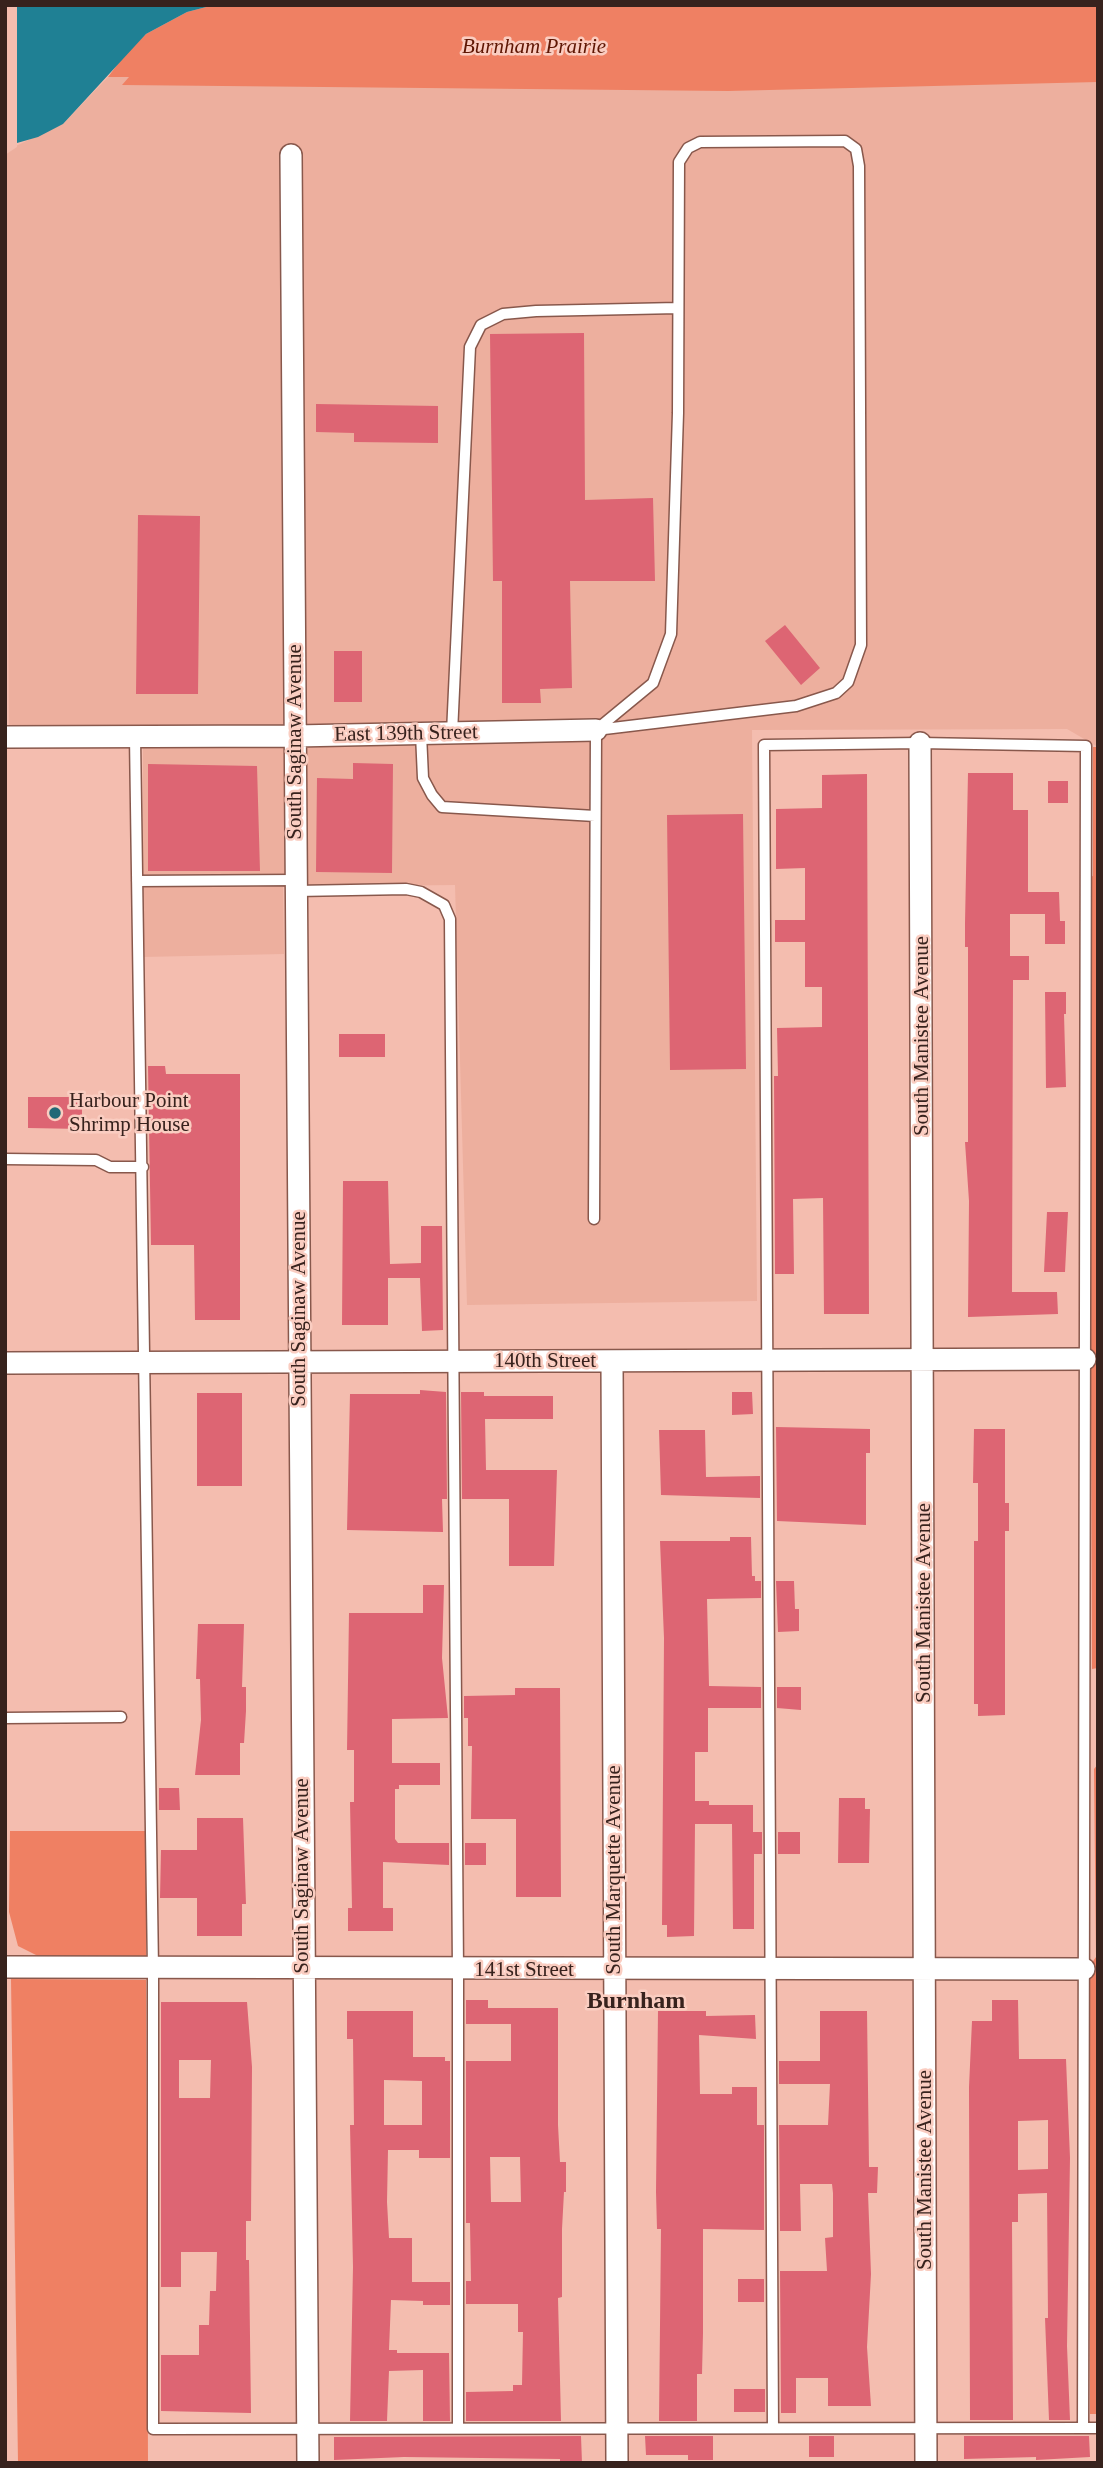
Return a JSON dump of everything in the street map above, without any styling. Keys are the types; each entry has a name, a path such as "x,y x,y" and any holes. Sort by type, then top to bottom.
{"street":[{"name":"South Saginaw Avenue","path":"291,155 307,2463"},
{"name":"East 139th Street","path":"5,737 295,736 596,730"},
{"name":"South Manistee Avenue","path":"920,743 926,2463"},
{"name":"140th Street","path":"5,1363 1085,1359"},
{"name":"South Marquette Avenue","path":"612,1361 617,2463"},
{"name":"141st Street","path":"5,1967 302,1970 1084,1969"}],"lane":[{"path":"594,1219 596,730 653,683 671,634 679,162 688,148 700,142 845,141 856,149 859,166 861,645 848,682 836,693 796,706 596,730"},
{"path":"452,733 470,346 481,325 503,314 536,311 678,308"},
{"path":"421,734 423,778 442,807 595,816"},
{"path":"135,737 147,1364 153,1969 153,2429 1098,2428"},
{"path":"773,2428 764,744 920,743 1086,746 1092,774 1085,1359 1083,2428"},
{"path":"137,881 406,889 421,892 444,905 450,919 455,1362 458,2428"},
{"path":"5,1159 96,1160 110,1167 143,1167"},
{"path":"5,1718 121,1717"}],"shaded area":[{"path":"108,77 1098,80 1098,747 1067,729 752,730 757,1301 467,1305 455,885 283,887 284,954 143,957 143,744 9,744 5,151 63,124"}],"green space":[{"name":"Burnham Prairie","path":"214,5 1098,5 1098,82 728,91 122,85 129,77 108,77 127,52 146,34 187,12"},
{"path":"1093,747 1098,747 1098,1668 1092,1669 1089,877 1093,876"},
{"path":"1098,1764 1098,2414 1090,2414 1088,1998 1089,1967 1096,1957 1094,1769"},
{"path":"10,1831 146,1831 146,1957 38,1956 18,1946 9,1912"},
{"path":"11,1979 146,1980 148,2463 18,2463"}],"water":[{"path":"5,5 214,5 187,12 146,34 63,124 38,137 17,143"}],"pier":[{"path":"5,5 17,5 17,147 5,155"}],"building":[{"path":"584,333 585,500 653,498 655,581 570,581 572,688 540,689 541,703 502,703 502,581 493,581 490,334"},
{"path":"316,404 438,406 438,443 354,442 354,433 316,432"},
{"path":"138,515 200,516 198,694 136,694"},
{"path":"785,625 820,668 801,685 765,641"},
{"path":"334,651 362,651 362,702 334,702"},
{"path":"353,763 393,764 392,873 316,872 317,778 353,779"},
{"path":"148,764 257,766 260,871 148,871"},
{"path":"968,773 1013,773 1013,810 1028,810 1028,892 1059,892 1060,921 1065,921 1065,944 1045,944 1045,914 1010,914 1010,956 1029,956 1029,980 1013,980 1012,1292 1057,1292 1058,1314 968,1317 969,1201 965,1142 968,1142 968,947 965,947 965,923"},
{"path":"867,774 869,1314 824,1314 823,1198 793,1199 794,1274 775,1274 774,1076 778,1076 777,1028 822,1027 822,987 805,987 805,942 775,942 775,920 805,920 805,868 776,869 776,809 822,808 822,775"},
{"path":"1048,781 1068,781 1068,803 1048,803"},
{"path":"743,814 746,1069 670,1070 667,815"},
{"path":"1045,992 1066,992 1066,1087 1046,1088"},
{"path":"339,1034 385,1034 385,1057 339,1057"},
{"path":"148,1066 165,1066 166,1074 240,1074 240,1320 195,1320 194,1245 151,1245"},
{"name":"Harbour Point Shrimp House","path":"28,1097 82,1097 82,1129 28,1128"},
{"path":"343,1181 388,1181 390,1264 421,1263 421,1226 442,1226 443,1330 422,1331 420,1278 388,1278 388,1325 342,1325"},
{"path":"1047,1212 1068,1212 1065,1272 1044,1272"},
{"path":"420,1390 446,1392 447,1499 442,1499 443,1532 347,1530 350,1394 420,1394"},
{"path":"461,1392 484,1392 484,1396 553,1396 553,1419 485,1419 486,1470 557,1470 554,1566 509,1566 509,1499 462,1499"},
{"path":"732,1392 752,1392 753,1414 732,1415"},
{"path":"197,1393 242,1393 242,1486 197,1486"},
{"path":"776,1427 870,1429 870,1453 866,1453 866,1525 777,1521"},
{"path":"974,1429 1005,1429 1005,1503 1009,1503 1009,1531 1005,1531 1005,1715 978,1716 978,1704 974,1704 974,1541 978,1541 978,1483 973,1483"},
{"path":"659,1430 705,1430 706,1477 760,1476 760,1498 661,1495"},
{"path":"730,1537 751,1537 752,1576 755,1576 755,1581 761,1581 761,1598 707,1599 709,1686 761,1687 761,1708 708,1708 708,1752 695,1752 695,1801 709,1801 709,1805 753,1805 753,1832 762,1832 762,1854 754,1854 754,1929 733,1929 732,1824 695,1824 694,1936 667,1937 667,1925 662,1925 664,1638 660,1541 730,1541"},
{"path":"776,1581 794,1581 795,1609 799,1609 799,1631 778,1632"},
{"path":"423,1585 444,1585 442,1658 448,1718 392,1719 392,1763 440,1763 440,1785 399,1785 399,1789 395,1789 395,1839 398,1843 449,1843 449,1865 383,1862 383,1908 393,1908 393,1931 348,1931 348,1908 352,1908 350,1802 354,1802 354,1750 347,1750 349,1613 423,1613"},
{"path":"198,1624 244,1624 242,1687 246,1687 246,1711 244,1743 240,1743 240,1775 195,1775 201,1720 200,1679 196,1679"},
{"path":"777,1687 801,1687 801,1710 777,1708"},
{"path":"515,1688 560,1688 561,1897 516,1897 516,1819 471,1819 472,1746 468,1746 468,1718 464,1718 464,1696 515,1695"},
{"path":"159,1788 179,1788 180,1810 159,1810"},
{"path":"839,1798 865,1798 865,1809 870,1809 869,1863 838,1863"},
{"path":"197,1818 243,1818 246,1904 242,1904 242,1936 197,1936 197,1898 160,1898 161,1850 197,1850"},
{"path":"778,1832 800,1832 800,1854 778,1854"},
{"path":"465,1843 486,1843 486,1865 465,1865"},
{"path":"466,2000 488,2000 488,2008 558,2008 558,2125 560,2162 566,2162 562,2297 558,2298 561,2421 466,2421 466,2392 513,2391 513,2385 522,2385 523,2332 518,2332 518,2304 466,2304 466,2281 471,2281 470,2223 466,2223 466,2061 511,2061 511,2024 466,2024","holes":["490,2157 520,2157 521,2202 491,2202"]},
{"path":"992,2000 1018,2000 1019,2059 1066,2059 1070,2158 1067,2346 1070,2420 1049,2420 1045,2318 1048,2318 1047,2193 1018,2194 1018,2222 1012,2222 1013,2420 970,2420 969,2087 972,2021 992,2021","holes":["1048,2120 1048,2169 1018,2170 1018,2121"]},
{"path":"161,2002 247,2002 252,2067 251,2221 246,2221 251,2413 161,2411 161,2355 199,2355 199,2325 209,2325 210,2291 216,2291 217,2252 181,2252 181,2287 161,2287","holes":["179,2060 211,2060 210,2098 179,2098"]},
{"path":"347,2011 413,2011 413,2057 445,2057 445,2061 450,2061 450,2158 419,2158 419,2150 388,2150 387,2202 389,2238 412,2238 412,2282 450,2282 450,2305 423,2305 423,2301 391,2300 389,2350 397,2350 397,2353 449,2353 450,2421 423,2421 423,2370 389,2371 387,2421 350,2421 353,2267 350,2125 354,2125 353,2039 347,2039","holes":["384,2080 422,2081 422,2125 384,2125"]},
{"path":"658,2011 706,2011 706,2016 755,2015 756,2039 699,2035 700,2094 732,2094 732,2087 757,2087 757,2125 764,2125 764,2230 703,2229 702,2374 697,2374 697,2421 659,2421 661,2229 657,2229 656,2192"},
{"path":"820,2011 867,2011 869,2167 878,2167 877,2193 868,2193 871,2274 867,2347 871,2406 828,2406 828,2378 796,2378 796,2413 781,2413 780,2271 827,2271 825,2238 833,2237 833,2193 832,2184 800,2184 801,2231 780,2231 779,2125 828,2125 830,2084 779,2084 779,2061 820,2061"},
{"path":"738,2279 764,2279 764,2302 738,2302"},
{"path":"734,2389 765,2389 765,2412 734,2412"},
{"path":"581,2436 582,2463 560,2463 560,2459 404,2457 334,2460 334,2437"},
{"path":"645,2436 713,2436 713,2460 688,2460 688,2455 646,2455"},
{"path":"809,2436 834,2436 834,2457 809,2457"},
{"path":"964,2436 1089,2436 1090,2457 1036,2460 1036,2457 964,2459"}],"place":[{"name":"Harbour Point Shrimp House","path":"55,1113"}],"district":[{"name":"Burnham","path":"636,2002"}]}
